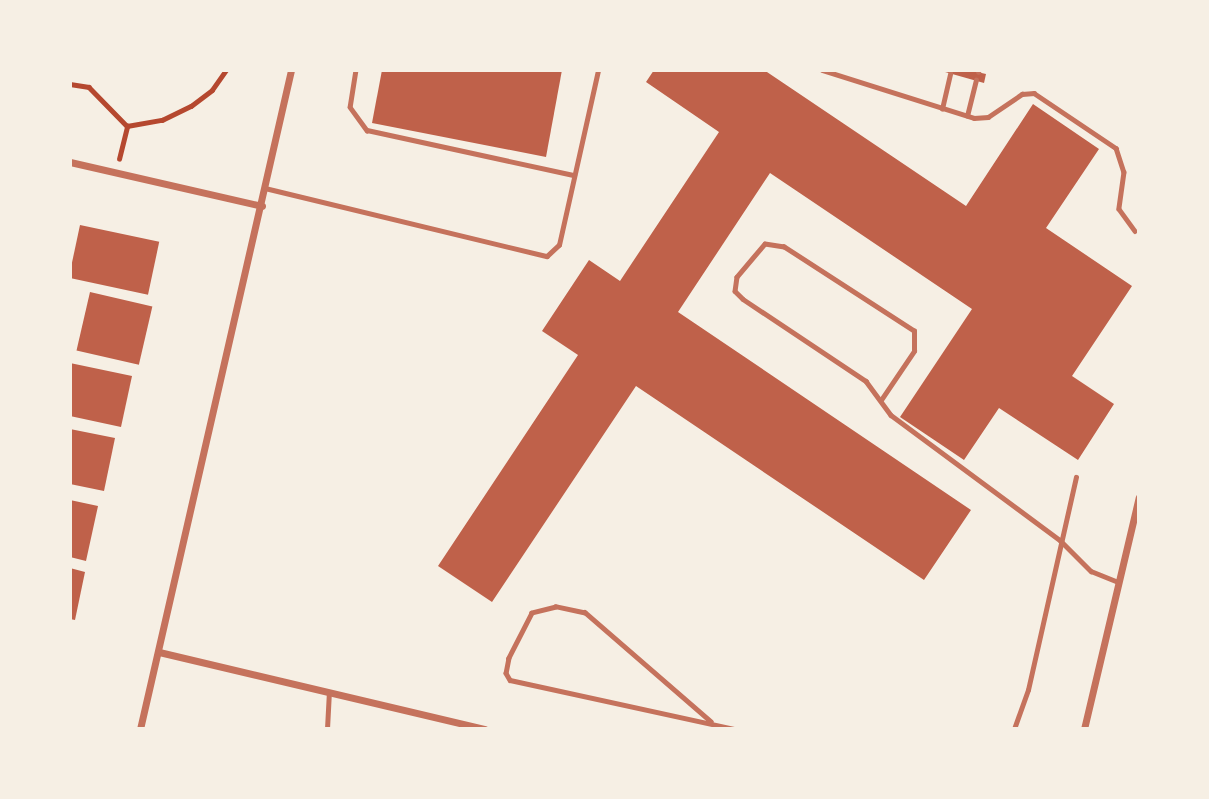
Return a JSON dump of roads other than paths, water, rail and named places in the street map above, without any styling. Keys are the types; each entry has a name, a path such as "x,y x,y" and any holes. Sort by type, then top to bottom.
{"street":[{"path":"140,729 262,206 291,70"},
{"path":"70,162 262,206"},
{"path":"1084,729 1139,497"},
{"path":"159,652 485,729"}],"lane":[{"path":"356,70 350,107 367,130 574,175"},
{"path":"265,188 547,256 559,245 598,70"},
{"path":"822,70 967,116 988,117 1030,92 1110,143 1123,163 1119,209 1135,231"},
{"path":"942,109 950,74"},
{"path":"967,116 976,80"},
{"path":"881,400 914,351 914,331 784,247 765,244 741,268 736,290 866,381 891,415 1060,540 1091,571 1119,583"},
{"path":"1014,729 1028,690 1076,477"},
{"path":"711,723 585,613 556,607 532,613 509,658 506,673 510,680 734,729"},
{"path":"327,729 329,692"}]}
